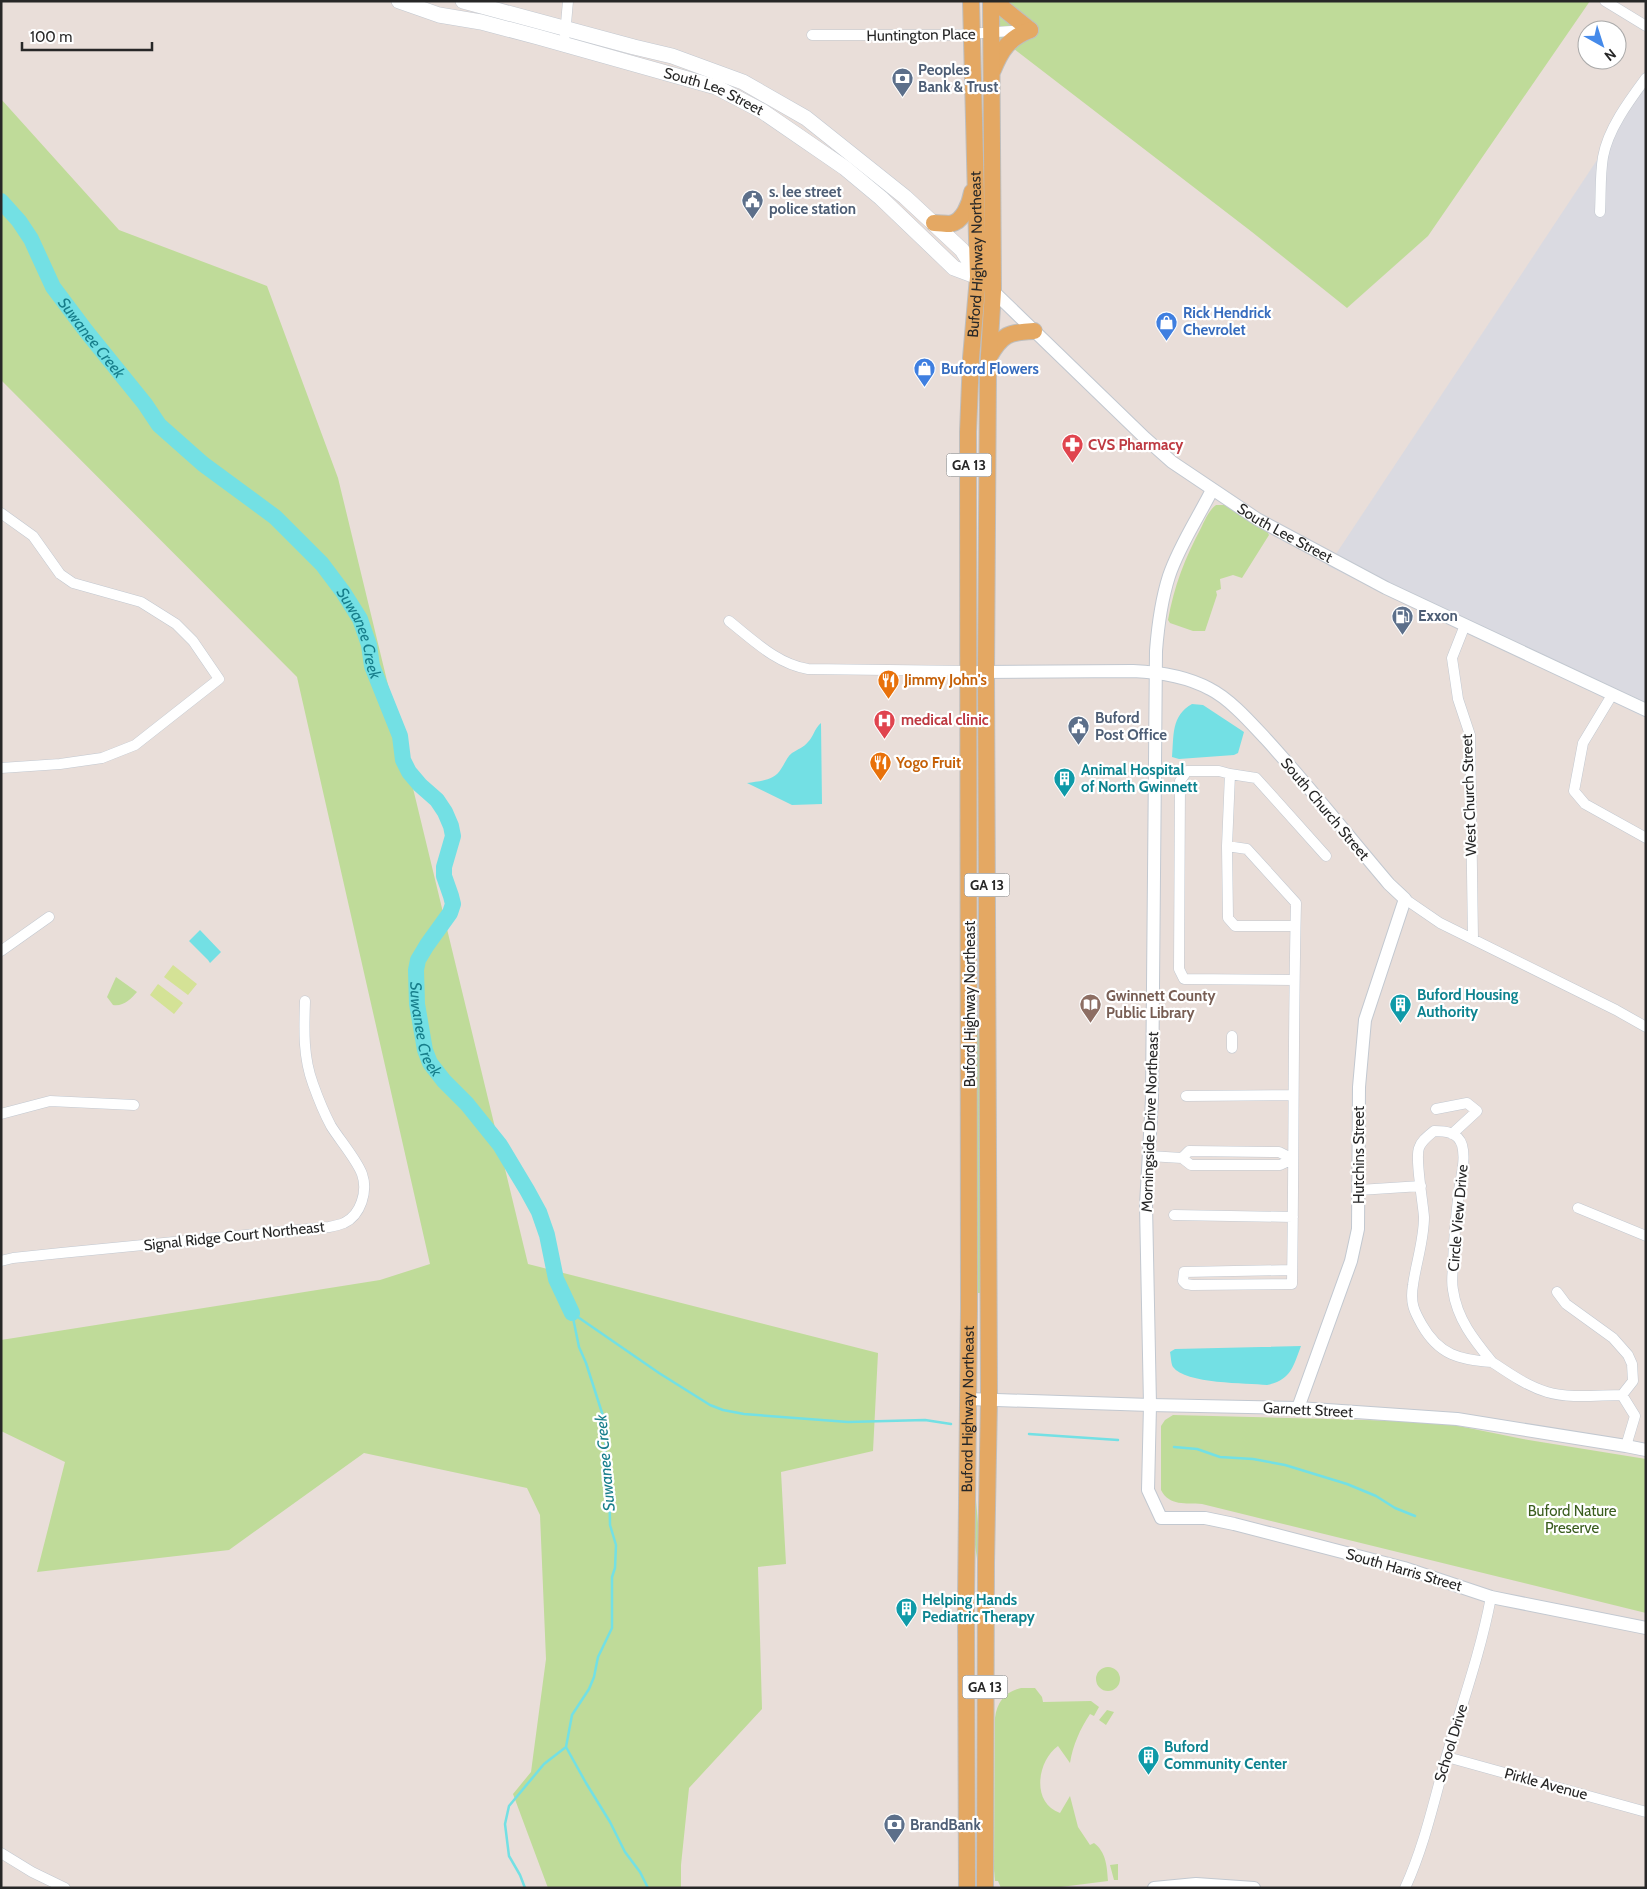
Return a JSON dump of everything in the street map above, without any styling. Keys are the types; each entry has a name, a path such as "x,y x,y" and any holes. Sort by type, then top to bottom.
{"main road":[{"name":"South Lee Street","path":"399,1 438,15 481,22 716,87 762,111 845,168 881,198 954,268 978,277"},
{"name":"South Lee Street","path":"463,1 672,56 743,82 806,118 870,168 934,223 962,250 978,277 993,291"},
{"name":"Buford Highway Northeast","path":"967,1888 966,1562 970,1250 968,432 971,358 978,277 971,1"},
{"name":"GA 13","path":"988,364 993,291 991,1"},
{"path":"998,1 1004,9 1030,30"},
{"path":"992,73 999,55 1010,41 1017,35 1030,30"},
{"path":"934,223 952,224 961,217 970,202 974,175"},
{"path":"988,364 995,347 1005,336 1014,332 1034,331"},
{"name":"Buford Highway Northeast","path":"985,1888 986,1534 989,1399 986,673 988,364"},
{"path":"959,1888 967,1837"}],"street":[{"path":"563,44 567,28 568,1"},
{"path":"1605,1 1646,26"},
{"name":"Huntington Place","path":"812,35 971,34 1030,30"},
{"path":"1600,212 1603,156 1617,120 1646,78"},
{"name":"South Lee Street","path":"993,291 1172,462 1264,524 1340,565 1646,710"},
{"name":"Morningside Drive Northeast","path":"1161,1518 1148,1490 1150,1405 1146,1205 1153,987 1154,672 1160,612 1170,575 1180,551 1212,490"},
{"path":"1,513 33,536 60,574 73,583 141,602 176,624 193,641 220,679 135,745 102,758 60,764 1,768"},
{"path":"729,621 777,659 794,667 808,670 969,671"},
{"name":"West Church Street","path":"1465,625 1452,658 1458,699 1470,735 1473,939"},
{"name":"South Church Street","path":"969,671 986,673 1154,672 1187,679 1211,689 1233,707 1283,758 1389,884 1405,899 1440,923 1616,1010 1646,1027"},
{"path":"1612,695 1583,743 1574,791 1585,804 1646,838"},
{"path":"1294,980 1184,979 1179,969 1180,781 1188,771 1219,771 1256,778 1326,856"},
{"path":"1230,774 1227,846 1228,918 1235,926 1295,926"},
{"path":"1227,846 1247,849 1296,903 1292,1095 1293,1159 1292,1284 1186,1284 1182,1277 1184,1272 1292,1270"},
{"name":"Hutchins Street","path":"1298,1408 1351,1262 1358,1229 1359,1087 1365,1020 1405,899"},
{"path":"1,951 49,917"},
{"name":"Signal Ridge Court Northeast","path":"1,1261 61,1253 329,1228 344,1223 354,1216 360,1206 364,1192 362,1174 330,1124 313,1084 306,1059 304,1038 305,1001"},
{"path":"1232,1036 1232,1048"},
{"path":"1186,1096 1292,1095"},
{"path":"1,1114 50,1101 134,1105"},
{"path":"1436,1109 1467,1104 1476,1111 1452,1134"},
{"name":"Circle View Drive","path":"1492,1362 1463,1359 1444,1351 1434,1343 1414,1313 1413,1287 1422,1242 1424,1218 1418,1149 1434,1131 1447,1130 1462,1145 1463,1160 1454,1232 1452,1288 1466,1328 1475,1342 1492,1362 1521,1382 1548,1392 1582,1395 1622,1395"},
{"path":"1182,1158 1189,1151 1232,1151 1279,1152 1293,1159"},
{"path":"1232,1151 1234,1165"},
{"path":"1149,1156 1182,1158 1191,1165 1280,1166 1293,1159"},
{"path":"1359,1190 1421,1186"},
{"path":"1578,1208 1625,1229 1646,1236"},
{"path":"1174,1215 1293,1217"},
{"path":"1230,1271 1231,1284"},
{"path":"1557,1292 1566,1304 1613,1338 1628,1355 1632,1364 1633,1381 1622,1395 1635,1416 1626,1446"},
{"name":"Garnett Street","path":"968,1399 1298,1408 1457,1419 1646,1450"},
{"name":"South Harris Street","path":"1161,1518 1205,1518 1234,1524 1404,1568 1491,1597 1646,1628"},
{"name":"School Drive","path":"1405,1888 1425,1830 1486,1625 1491,1597"},
{"name":"Pirkle Avenue","path":"1447,1756 1646,1812"},
{"path":"1,1853 32,1872 65,1888"},
{"path":"1154,1888 1196,1884 1254,1888"}],"shaded area":[{"path":"1646,86 1646,718 1328,566"}],"green space":[{"path":"988,1 1590,1 1428,236 1347,308 1252,232 988,29"},
{"path":"1,99 119,230 267,286 338,478 528,1264 878,1353 873,1451 781,1472 786,1564 758,1567 762,1709 689,1788 681,1865 681,1888 548,1888 513,1794 531,1772 546,1659 540,1515 527,1488 364,1453 229,1550 37,1572 65,1462 1,1431 1,1340 380,1280 430,1264 297,677 1,380"},
{"path":"1216,505 1225,505 1267,531 1269,535 1242,578 1233,575 1220,579 1221,589 1216,591 1217,595 1205,631 1193,631 1170,623 1168,620 1173,596 1185,561 1207,515"},
{"path":"173,965 197,984 188,995 164,977"},
{"path":"116,977 137,992 120,1005 113,1005 107,997"},
{"path":"158,984 183,1003 174,1014 150,995"},
{"path":"975,1031 978,1031 981,1055 980,1293 978,1293 975,1266"},
{"name":"Buford Nature Preserve","path":"1173,1415 1439,1422 1523,1439 1646,1459 1646,1613 1202,1504 1173,1501 1164,1495 1161,1490 1161,1426 1165,1420"},
{"path":"974,1500 976,1500 979,1535 979,1566 973,1530"},
{"path":"1108,1667 1117,1670 1120,1679 1117,1688 1108,1691 1099,1688 1096,1679 1099,1670"},
{"path":"1021,1688 1035,1688 1042,1697 1043,1702 1091,1701 1099,1707 1094,1716 1090,1714 1083,1725 1070,1763 1058,1746 1045,1761 1040,1781 1044,1800 1051,1808 1060,1813 1070,1796 1078,1827 1090,1845 1094,1843 1103,1855 1108,1881 1053,1888 1001,1888 998,1881 995,1881 995,1718 1003,1698 1010,1692"},
{"path":"1107,1710 1114,1712 1106,1725 1099,1720"},
{"path":"1118,1864 1118,1880 1114,1880 1110,1865"}],"water":[{"path":"1192,704 1203,705 1244,732 1238,753 1234,755 1179,759 1172,757 1177,720 1180,714"},
{"path":"821,723 822,804 792,805 747,783 766,780 778,773 787,758 808,742"},
{"path":"200,930 221,952 210,963 189,941"},
{"path":"1301,1346 1293,1366 1286,1376 1275,1383 1267,1385 1217,1382 1190,1377 1180,1373 1173,1367 1170,1352 1175,1349"}],"waterway":[{"name":"Suwanee Creek","path":"1,201 19,221 31,239 53,287 145,404 159,425 203,464 275,517 322,564 360,619 369,645 372,666 400,736 403,760 409,772 437,800 445,812 453,836 444,867 444,876 453,904 450,913 418,960 416,970 417,1004 425,1050 430,1063 444,1081 467,1104 500,1145 527,1190 539,1212 547,1235 556,1279 572,1313"},
{"path":"572,1313 659,1373 710,1405 723,1410 744,1414 848,1422 925,1420 951,1424"},
{"name":"Suwanee Creek","path":"525,1888 509,1856 505,1824 509,1806 544,1764 566,1747 572,1715 589,1689 594,1677 598,1657 612,1628 612,1577 615,1568 616,1545 610,1525 609,1470 605,1451 604,1419 579,1347 572,1313"},
{"path":"1029,1434 1118,1440"},
{"path":"1174,1447 1197,1449 1220,1457 1253,1459 1285,1465 1347,1484 1415,1516"},
{"path":"566,1747 610,1822 625,1852 640,1872 648,1888"}],"place":[{"name":"Peoples Bank & Trust","path":"902,98"},
{"name":"s. lee street police station","path":"753,220"},
{"name":"Rick Hendrick Chevrolet","path":"1167,341"},
{"name":"Buford Flowers","path":"925,388"},
{"name":"CVS Pharmacy","path":"1072,464"},
{"name":"Exxon","path":"1402,635"},
{"name":"Jimmy John's","path":"888,699"},
{"name":"medical clinic","path":"885,739"},
{"name":"Buford Post Office","path":"1079,746"},
{"name":"Yogo Fruit","path":"880,782"},
{"name":"Animal Hospital of North Gwinnett","path":"1065,798"},
{"name":"Buford Housing Authority","path":"1401,1023"},
{"name":"Gwinnett County Public Library","path":"1090,1024"},
{"name":"Helping Hands Pediatric Therapy","path":"906,1628"},
{"name":"Buford Community Center","path":"1148,1775"},
{"name":"BrandBank","path":"894,1844"}]}
